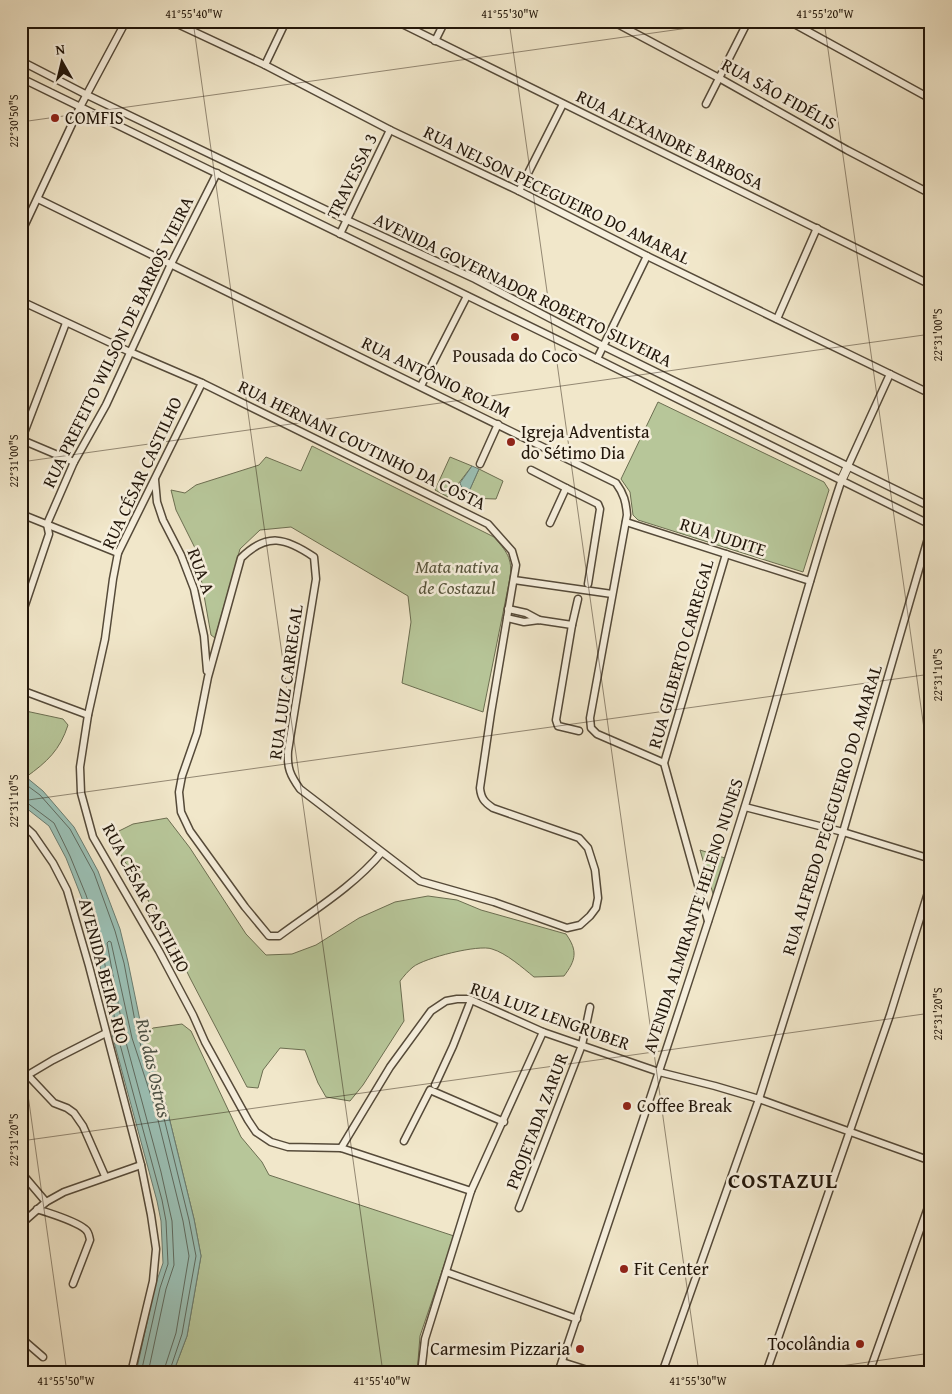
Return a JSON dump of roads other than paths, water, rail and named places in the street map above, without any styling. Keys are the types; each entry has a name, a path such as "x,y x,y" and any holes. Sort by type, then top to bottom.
{"street":[{"path":"21,233 80,107 126,21"},
{"name":"RUA NELSON PECEGUEIRO DO AMARAL","path":"171,21 265,65 390,130 520,191 647,256 931,394"},
{"path":"265,65 286,21"},
{"name":"RUA ALEXANDRE BARBOSA","path":"396,21 931,285"},
{"path":"435,41 445,21"},
{"name":"RUA SÃO FIDÉLIS","path":"612,21 719,78 847,150 930,190"},
{"path":"706,104 748,21"},
{"path":"789,21 931,99"},
{"name":"AVENIDA GOVERNADOR ROBERTO SILVEIRA","path":"21,61 87,95 347,220 475,279 603,346 931,507"},
{"name":"AVENIDA GOVERNADOR ROBERTO SILVEIRA","path":"21,78 842,479 931,526"},
{"path":"520,191 563,104"},
{"name":"TRAVESSA 3","path":"340,234 390,130"},
{"name":"RUA PREFEITO WILSON DE BARROS VIEIRA","path":"21,617 49,534 47,524 74,462 106,405 171,264 217,173"},
{"name":"RUA ANTÔNIO ROLIM","path":"38,199 616,483 622,491 626,502 626,522 590,718 591,728 597,734 664,763"},
{"path":"777,319 817,228"},
{"path":"597,359 647,256"},
{"path":"421,386 467,296"},
{"name":"RUA HERNANI COUTINHO DA COSTA","path":"21,302 202,383 488,524 512,551 516,565 489,723 480,788 481,795 484,802 493,808 579,838 588,848 595,870 598,898 596,908 580,925 568,928 494,902 420,881 363,837"},
{"path":"66,323 22,441 74,462"},
{"path":"848,466 890,374"},
{"name":"RUA CÉSAR CASTILHO","path":"202,383 118,553 105,638 88,715 80,767 81,793 94,837 155,944 193,1015 205,1042 256,1132 272,1142 288,1147 341,1148 472,1191"},
{"path":"480,464 498,424"},
{"name":"AVENIDA ALMIRANTE HELENO NUNES","path":"558,1373 745,807 810,581 842,479 848,466"},
{"path":"531,470 594,500 598,504 600,509 588,584"},
{"name":"RUA A","path":"155,478 157,502 163,520 181,555 194,589 204,636 208,677"},
{"path":"550,523 566,488"},
{"path":"21,514 118,553"},
{"name":"RUA JUDITE","path":"626,522 810,581"},
{"name":"RUA ALFREDO PECEGUEIRO DO AMARAL","path":"662,1373 759,1099 843,832 931,526"},
{"name":"RUA LUIZ CARREGAL","path":"208,677 241,558 254,545 276,541 287,542 314,557 316,579 292,724 288,762 290,775 300,789 363,837"},
{"name":"RUA GILBERTO CARREGAL","path":"664,763 726,554"},
{"path":"514,580 612,594"},
{"path":"578,599 556,722 558,726 578,731"},
{"path":"508,609 526,613 539,620"},
{"path":"506,618 524,622 539,620 572,626"},
{"path":"208,677 196,733 182,776 179,792 181,812 190,831 244,906 269,936 279,936 321,906 362,873 382,852"},
{"path":"21,690 88,715"},
{"path":"664,763 708,922"},
{"path":"745,807 843,832 931,859"},
{"name":"AVENIDA BEIRA RIO","path":"21,823 33,834 53,863 66,890 89,966 140,1165 156,1249 153,1281 131,1373"},
{"path":"766,1373 890,1015 931,883"},
{"name":"RUA LUIZ LENGRUBER","path":"341,1148 390,1067 431,1010 446,1001 457,999 471,1000 543,1032 659,1072 759,1099 931,1161"},
{"path":"435,1085 471,1000"},
{"name":"PROJETADA ZARUR","path":"519,1208 582,1045 590,1007"},
{"path":"422,1373 425,1339 472,1191 543,1032"},
{"path":"24,1076 106,1033"},
{"path":"21,1068 24,1076 54,1103 74,1113 83,1126 106,1176"},
{"path":"404,1141 430,1090 504,1122"},
{"path":"21,1224 46,1202 64,1192 140,1165"},
{"path":"24,1176 46,1202"},
{"path":"869,1373 931,1199"},
{"path":"37,1209 86,1229 89,1234 90,1240 73,1284"},
{"path":"446,1272 577,1319"},
{"path":"21,1338 43,1357"},
{"path":"562,1362 597,1373"}],"water":[{"path":"472,466 479,469 466,498 460,483"},
{"path":"21,776 26,777 43,791 74,827 98,871 120,929 143,1035 166,1105 194,1219 201,1256 187,1336 173,1373 136,1373 155,1286 163,1263 161,1221 113,1038 91,926 66,858 49,826 21,804"}],"place":[{"name":"COMFIS","path":"55,118"},
{"name":"Pousada do Coco","path":"515,337"},
{"name":"Igreja Adventista do Sétimo Dia","path":"511,442"},
{"name":"Coffee Break","path":"627,1106"},
{"name":"Fit Center","path":"624,1269"},
{"name":"Tocolândia","path":"860,1344"},
{"name":"Carmesim Pizzaria","path":"580,1349"}],"district":[{"name":"COSTAZUL","path":"783,1180"}],"park label":[{"name":"Mata nativa de Costazul","path":"457,577"}],"water label":[{"name":"Rio das Ostras","path":"154,1068"}]}
